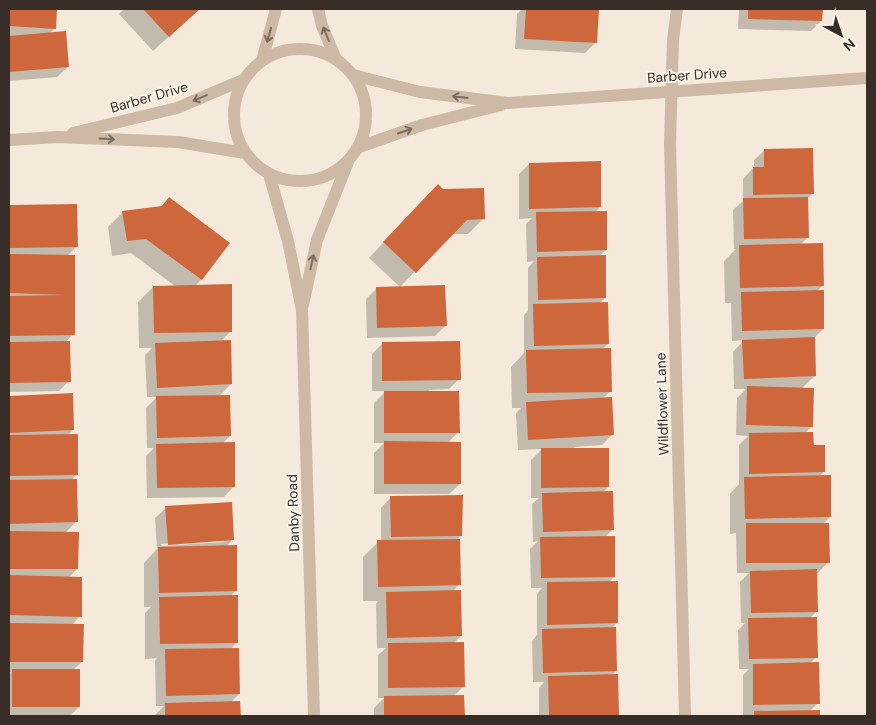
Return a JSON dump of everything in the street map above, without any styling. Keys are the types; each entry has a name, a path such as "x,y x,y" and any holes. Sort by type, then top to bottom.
{"street":[{"path":"262,61 276,9"},
{"path":"318,9 322,26 336,59"},
{"name":"Wildflower Lane","path":"677,9 673,40 670,144 686,716"},
{"path":"298,49 318,51 336,59 353,75 362,91 366,109 365,129 359,146 348,161 335,172 319,179 302,182 284,180 269,174 245,153 237,135 234,116 236,97 245,79 252,69 262,61 279,52 298,49"},
{"name":"Barber Drive","path":"353,75 420,92 508,103"},
{"name":"Barber Drive","path":"359,146 422,125 508,103 867,78"},
{"name":"Barber Drive","path":"58,137 177,108 245,79"},
{"name":"Barber Drive","path":"9,140 58,137 178,142 245,153"},
{"name":"Danby Road","path":"302,310 317,240 348,161"},
{"name":"Danby Road","path":"269,174 288,241 302,310 314,716"}],"building":[{"path":"9,9 57,9 56,29 9,26"},
{"path":"143,9 200,9 169,37"},
{"path":"526,9 599,9 597,43 524,39"},
{"path":"748,9 823,9 822,21 748,19"},
{"path":"66,31 69,67 9,72 9,36"},
{"path":"813,148 814,194 753,195 753,167 764,167 764,149"},
{"path":"601,161 601,207 529,209 529,163"},
{"path":"438,184 443,189 484,188 485,219 467,220 416,273 383,242"},
{"path":"169,197 230,243 202,280 146,239 127,241 122,211 162,206"},
{"path":"808,197 809,238 744,239 743,198"},
{"path":"77,204 78,247 9,248 9,205"},
{"path":"607,211 607,250 537,252 536,212"},
{"path":"823,243 824,286 740,288 739,245"},
{"path":"9,254 75,255 75,335 9,336 9,296 65,295 9,293"},
{"path":"606,255 606,298 538,300 537,257"},
{"path":"232,284 232,332 154,333 153,286"},
{"path":"445,285 447,326 377,328 376,287"},
{"path":"824,290 824,329 742,331 741,292"},
{"path":"608,302 609,344 534,346 533,304"},
{"path":"815,337 816,376 744,379 742,340"},
{"path":"231,340 232,384 157,388 155,343"},
{"path":"70,341 71,382 9,383 9,342"},
{"path":"460,341 461,380 382,381 382,342"},
{"path":"611,348 612,392 527,393 526,350"},
{"path":"747,386 814,388 813,427 746,425"},
{"path":"384,391 459,391 460,433 384,433"},
{"path":"73,393 74,430 9,433 9,396"},
{"path":"230,395 231,436 157,438 156,396"},
{"path":"612,397 614,435 528,440 526,402"},
{"path":"813,432 814,445 825,445 825,472 749,474 749,433"},
{"path":"78,434 78,475 9,476 9,435"},
{"path":"384,441 461,442 461,484 384,484"},
{"path":"235,442 235,487 157,488 156,444"},
{"path":"541,448 609,448 609,487 541,488"},
{"path":"831,475 831,517 745,519 744,477"},
{"path":"77,479 78,522 9,524 9,480"},
{"path":"613,491 614,530 543,532 542,493"},
{"path":"463,495 462,536 391,537 390,496"},
{"path":"232,502 234,540 168,545 165,506"},
{"path":"746,523 829,523 830,563 746,563"},
{"path":"9,531 79,532 78,569 9,569"},
{"path":"615,536 615,577 541,578 540,537"},
{"path":"460,539 461,585 378,587 377,540"},
{"path":"237,545 237,591 159,593 158,547"},
{"path":"817,569 818,612 751,613 750,571"},
{"path":"9,575 82,577 82,617 9,615"},
{"path":"618,581 618,623 547,625 547,582"},
{"path":"461,590 462,636 387,638 386,592"},
{"path":"238,595 238,643 160,644 159,597"},
{"path":"817,617 818,658 749,659 748,618"},
{"path":"9,623 84,624 83,662 9,662"},
{"path":"616,627 617,671 543,673 542,629"},
{"path":"464,642 465,687 388,688 388,643"},
{"path":"239,648 240,694 166,696 165,649"},
{"path":"819,662 820,704 753,705 753,664"},
{"path":"12,669 80,669 80,707 12,707"},
{"path":"618,674 619,716 549,716 548,676"},
{"path":"464,695 465,716 384,716 384,696"},
{"path":"240,701 241,716 165,716 165,703"},
{"path":"820,710 820,716 754,716 754,711"}]}
